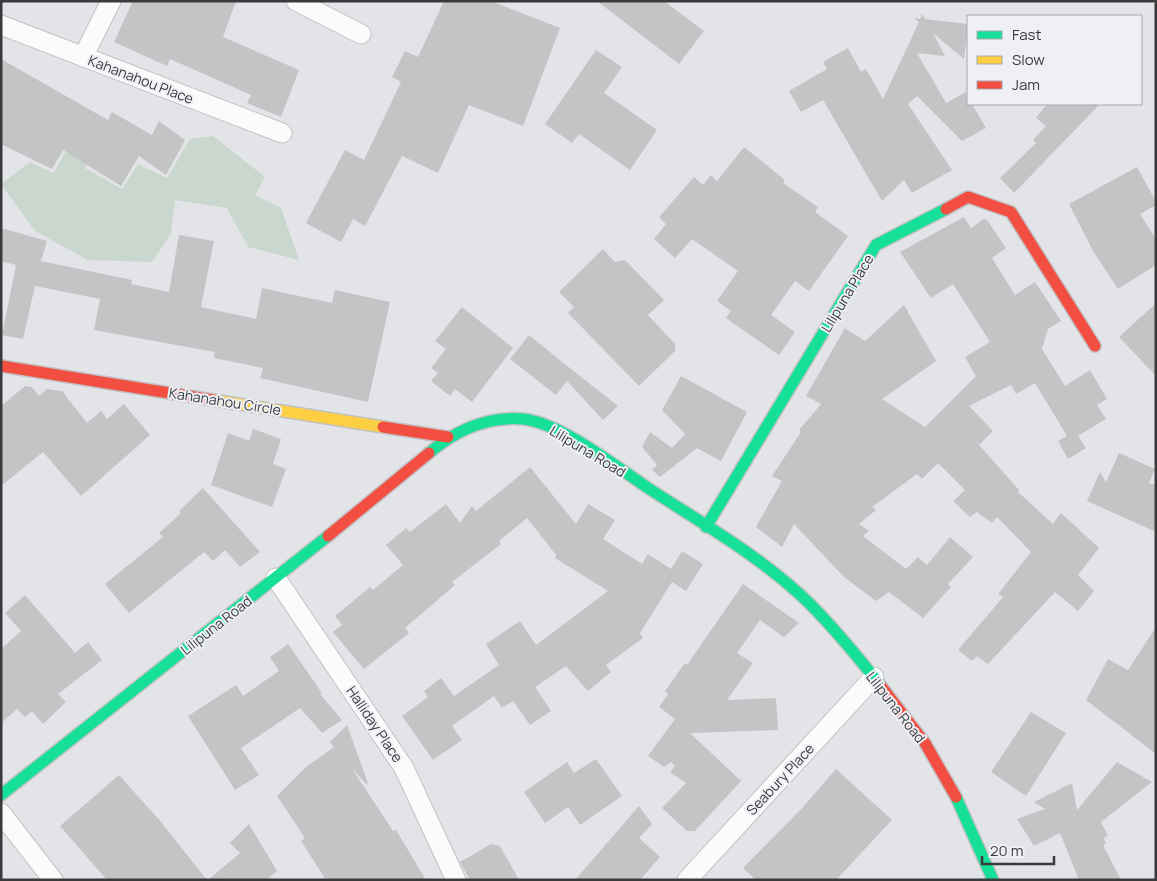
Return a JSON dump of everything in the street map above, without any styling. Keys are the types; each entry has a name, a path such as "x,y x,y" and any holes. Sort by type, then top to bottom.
{"street":[{"path":"83,57 111,1"},
{"path":"296,1 361,34"},
{"name":"Kahanahou Place","path":"1,25 282,133"},
{"name":"Lilipuna Place","path":"706,527 876,245 968,198 1011,212 1095,346"},
{"name":"Kahanahou Circle","path":"1,366 448,436"},
{"name":"Lilipuna Road","path":"1,795 276,578 448,436 483,421 522,419 541,423 576,440 753,558 808,602 833,628 874,677 910,722 939,765 971,828 993,880"},
{"name":"Halliday Place","path":"276,578 404,768 456,880"},
{"name":"Seabury Place","path":"687,880 874,677"},
{"path":"1,813 53,880"}],"shaded area":[{"path":"88,115 102,129 85,168 122,189 138,164 167,178 190,139 213,136 265,177 255,195 281,208 299,260 248,247 227,208 175,200 171,234 152,262 88,260 35,231 1,184 30,162 53,173"}],"building":[{"path":"133,1 236,1 223,37 299,70 281,117 247,103 251,95 170,59 167,66 114,42"},
{"path":"444,1 491,1 560,28 523,126 469,105 438,173 402,156 365,226 353,219 341,242 306,223 345,150 364,160 401,82 392,77 405,51 418,57"},
{"path":"597,1 664,1 704,31 679,64"},
{"path":"922,14 925,19 967,24 964,59 933,33 945,56 917,53 946,103 966,92 967,105 973,105 986,128 962,141 917,96 908,104 952,170 912,193 904,180 882,201 823,100 801,112 789,91 827,69 823,62 848,48 861,72 866,69 883,99 919,22 914,18 920,19"},
{"path":"596,50 622,67 604,93 657,130 630,170 579,134 572,143 545,124"},
{"path":"1,59 108,120 112,112 152,135 159,121 185,140 166,175 139,156 121,186 63,150 52,169 1,144"},
{"path":"1046,105 1099,105 1014,193 1000,178 1036,143 1033,140 1046,126 1036,118"},
{"path":"744,147 785,180 783,183 818,207 815,212 848,236 809,291 795,281 771,315 795,332 779,355 726,318 731,311 717,301 738,271 692,239 675,258 654,239 666,224 659,217 694,177 703,185 711,175 717,181"},
{"path":"1137,167 1156,202 1156,205 1140,214 1156,239 1156,265 1118,289 1093,251 1069,204"},
{"path":"964,217 971,228 984,219 987,220 1006,248 992,258 1015,295 1035,282 1061,321 1048,329 1042,349 1065,386 1090,370 1107,399 1097,405 1106,419 1078,436 1086,448 1068,459 1058,441 1067,436 1035,383 1016,394 1011,385 969,406 993,431 979,445 1019,490 1018,492 1053,524 1061,513 1099,548 1078,575 1094,591 1078,611 1055,592 988,664 977,656 972,661 958,650 1003,597 998,594 1031,552 997,517 992,523 977,512 970,517 953,501 965,490 938,463 922,479 917,474 872,507 876,510 859,524 869,531 863,536 906,569 918,557 927,565 950,537 973,557 948,584 951,587 923,618 889,592 876,601 844,577 794,524 782,547 756,527 782,481 772,476 801,432 799,430 821,404 806,396 845,328 865,341 904,305 936,361 882,399 925,427 976,376 965,357 990,342 953,284 931,298 900,252"},
{"path":"1,228 47,241 41,261 132,280 131,284 169,292 179,235 214,241 201,307 256,319 262,288 332,303 335,290 390,302 368,402 260,378 263,368 214,358 215,352 94,330 100,299 35,286 23,339 2,335 16,265 1,261"},
{"path":"603,249 615,262 625,260 664,300 648,315 675,344 675,351 639,386 568,313 574,307 559,292"},
{"path":"1156,303 1156,376 1119,337"},
{"path":"462,307 513,348 472,402 455,389 450,396 431,381 438,373 431,368 446,349 435,341"},
{"path":"529,335 618,406 603,420 567,381 556,395 510,359"},
{"path":"681,376 747,412 721,461 697,448 660,477 652,470 657,465 642,447 650,432 672,448 685,434 662,410"},
{"path":"25,386 32,387 39,396 47,389 62,391 87,423 101,411 107,419 124,404 150,435 81,496 43,452 1,486 1,406"},
{"path":"253,429 281,439 273,464 286,469 272,507 211,485 228,433 249,441"},
{"path":"1119,453 1155,469 1149,483 1156,485 1156,532 1087,501 1100,472 1106,482"},
{"path":"530,467 576,524 588,504 615,520 603,539 642,564 648,554 671,569 682,551 703,564 686,591 672,582 640,633 643,638 606,665 611,672 588,691 566,666 535,687 551,711 530,725 513,701 502,708 494,696 452,726 462,740 433,760 402,716 428,697 424,691 441,678 454,696 499,665 486,644 520,621 536,645 608,591 555,558 556,555 527,518 499,541 501,544 452,582 455,585 405,628 409,633 364,669 333,632 342,625 335,616 370,587 373,590 403,565 386,545 406,528 410,532 446,504 460,523 472,506 476,511"},
{"path":"203,488 260,552 240,567 225,550 213,561 204,552 129,613 105,584 163,537 159,533 181,513 179,511"},
{"path":"743,584 799,623 784,637 760,620 737,653 753,663 727,700 776,698 778,730 690,733 741,781 695,831 687,831 662,808 686,783 670,772 675,766 671,762 664,767 648,756 675,719 659,707 668,694 665,691 685,663 687,665"},
{"path":"25,595 75,653 88,642 102,660 58,694 66,702 43,724 32,711 25,717 17,709 1,723 1,649 21,631 5,613"},
{"path":"1156,627 1156,754 1086,700 1108,659 1128,670"},
{"path":"288,644 322,693 320,694 342,720 322,733 300,708 241,748 259,775 235,790 188,716 236,685 243,696 279,671 270,657"},
{"path":"1031,712 1066,733 1026,796 991,772"},
{"path":"347,725 368,783 366,784 351,767 393,831 396,830 426,880 326,880 301,841 305,838 277,796 306,767 334,747 330,742"},
{"path":"596,759 622,796 580,825 568,807 545,823 524,792 567,762 574,773"},
{"path":"1117,762 1152,782 1101,822 1108,836 1104,838 1106,844 1103,845 1121,880 1079,880 1060,833 1034,846 1017,819 1045,809 1034,802 1072,783 1077,810"},
{"path":"836,769 892,820 836,880 756,880 743,868 803,807"},
{"path":"119,775 161,822 207,880 107,880 60,826"},
{"path":"639,806 652,824 639,838 660,857 640,880 575,880"},
{"path":"249,824 277,871 266,880 208,880 240,853 230,843"},
{"path":"491,844 500,846 519,880 470,880 460,862"}],"traffic: fast":[{"path":"706,527 876,245 946,209"},
{"path":"429,453 461,431 485,422 523,419 554,428 604,458 732,542 772,571 819,613 881,686"},
{"path":"1,795 328,536"},
{"path":"956,797 993,880"}],"traffic: slow":[{"path":"213,400 383,427"}],"traffic: jam":[{"path":"946,209 968,197 1011,212 1095,346"},
{"path":"1,366 213,400"},
{"path":"383,427 448,437"},
{"path":"328,536 429,453"},
{"path":"881,686 925,743 956,797"}]}
